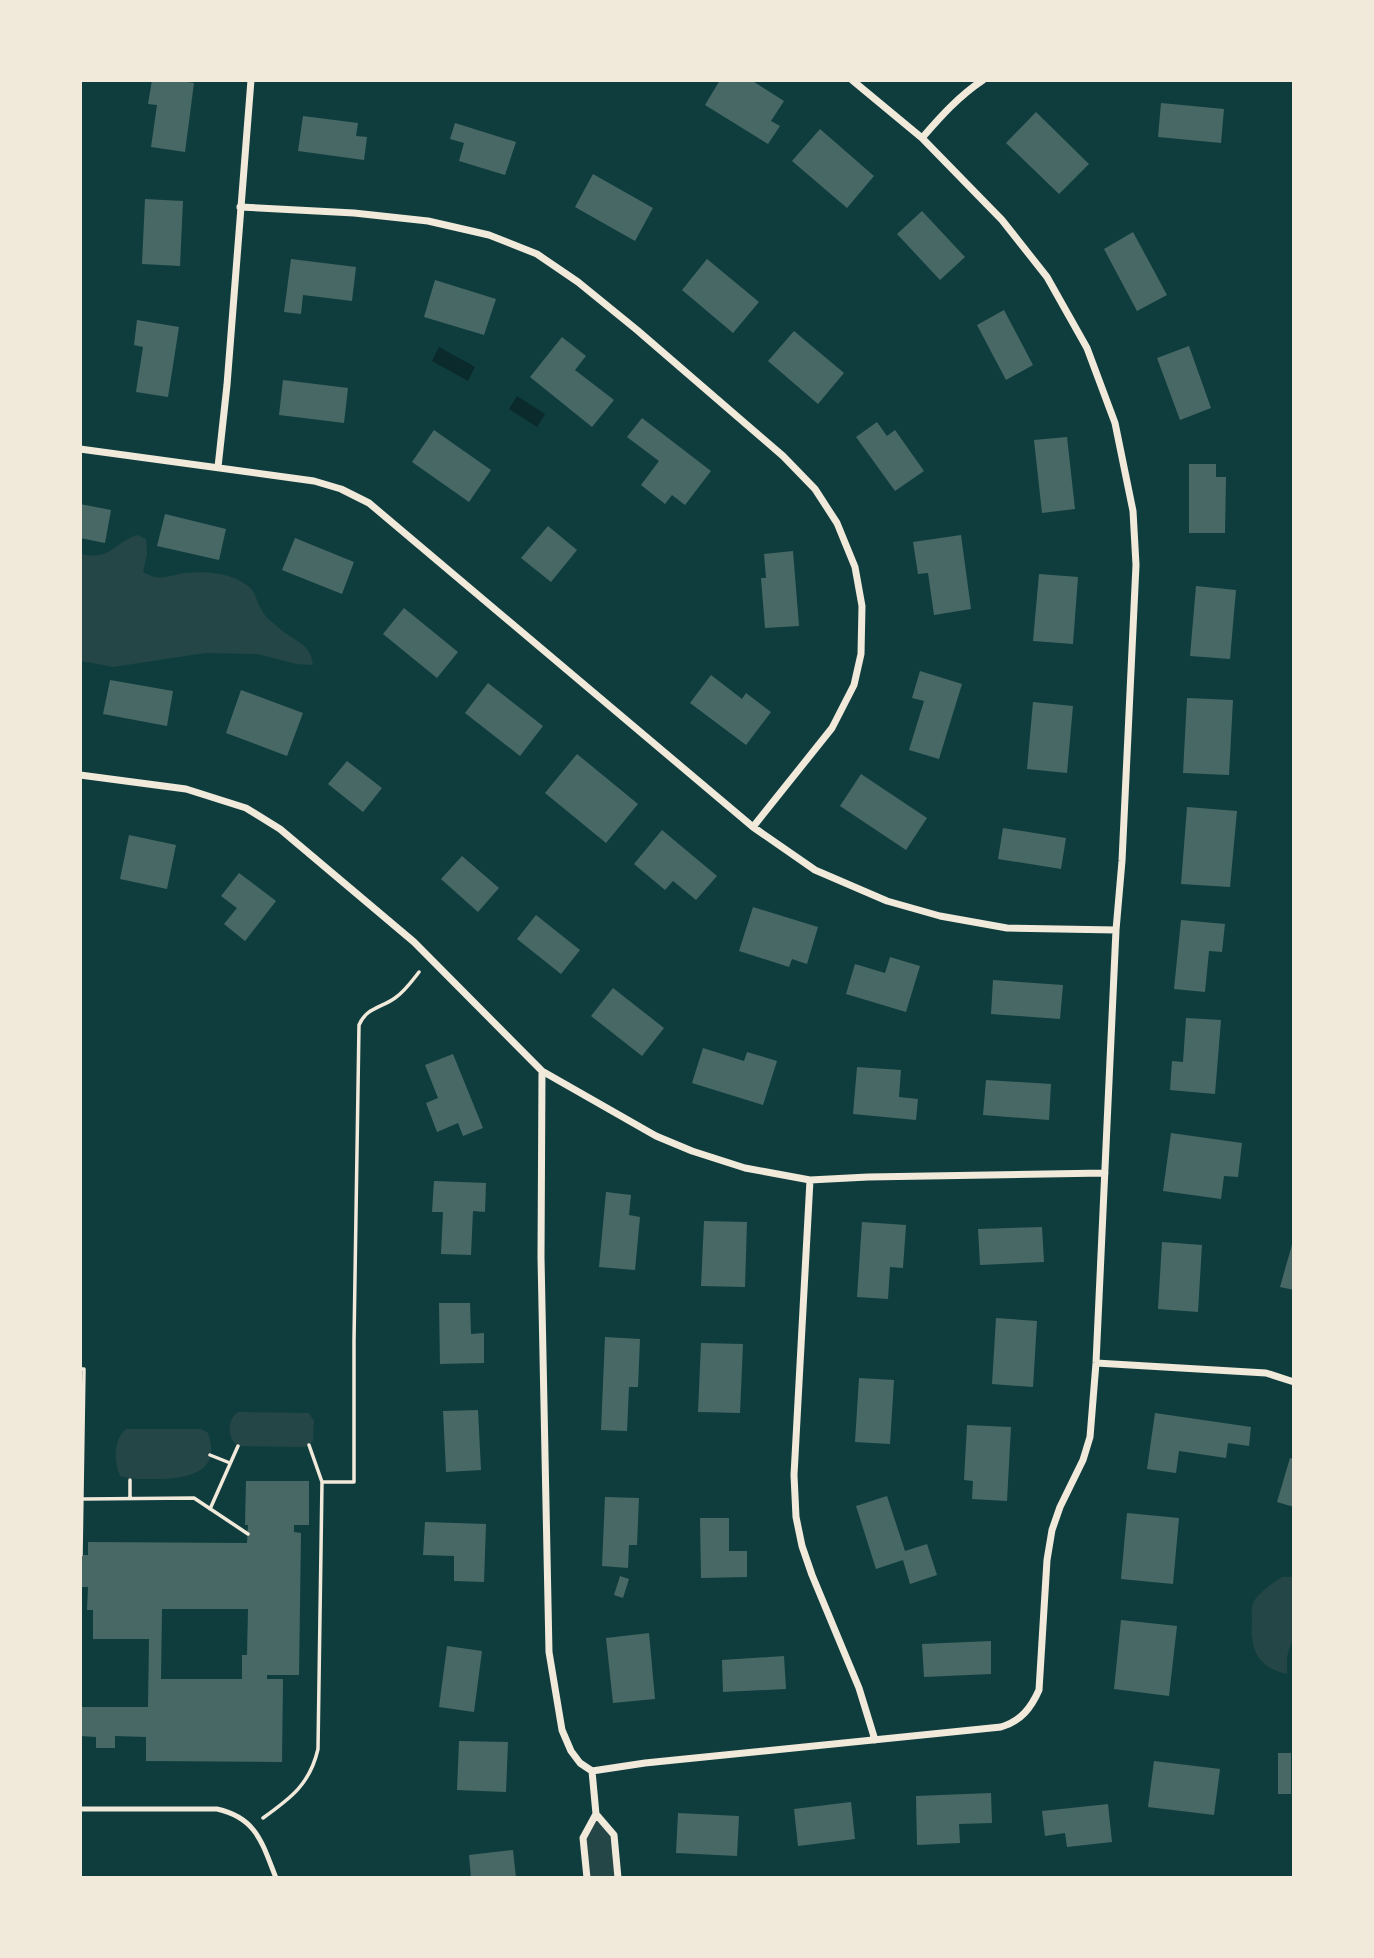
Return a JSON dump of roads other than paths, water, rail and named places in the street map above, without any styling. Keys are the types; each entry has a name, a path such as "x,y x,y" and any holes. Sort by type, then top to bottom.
{"street":[{"path":"218,467 251,80"},
{"path":"542,1071 541,1257 549,1652 562,1730 575,1757 592,1771 1010,1724 1034,1703 1039,1690 1047,1560 1052,1530 1090,1437 1136,565 1133,510 1115,423 1087,348 1047,277 1002,220 922,138 852,80"},
{"path":"922,138 949,107 983,80"},
{"path":"240,207 354,213 428,222 489,235 537,254 578,282 637,330 783,456 815,489 837,523 855,567 862,606 861,654 854,685 832,728 753,827"},
{"path":"80,449 314,481 341,489 369,503 753,827 815,870 887,901 940,916 1007,928 1116,930"},
{"path":"80,775 186,789 246,808 280,829 414,942 542,1071 656,1136 692,1151 745,1168 810,1180 1105,1173"},
{"path":"810,1180 794,1475 796,1517 812,1575 859,1688 875,1740"},
{"path":"1096,1363 1266,1373 1293,1382"},
{"path":"587,1878 583,1838 596,1814 592,1771"},
{"path":"596,1814 614,1835 618,1878"}],"lane":[{"path":"80,1809 217,1809 231,1812 243,1818 254,1830 276,1878"}]}
